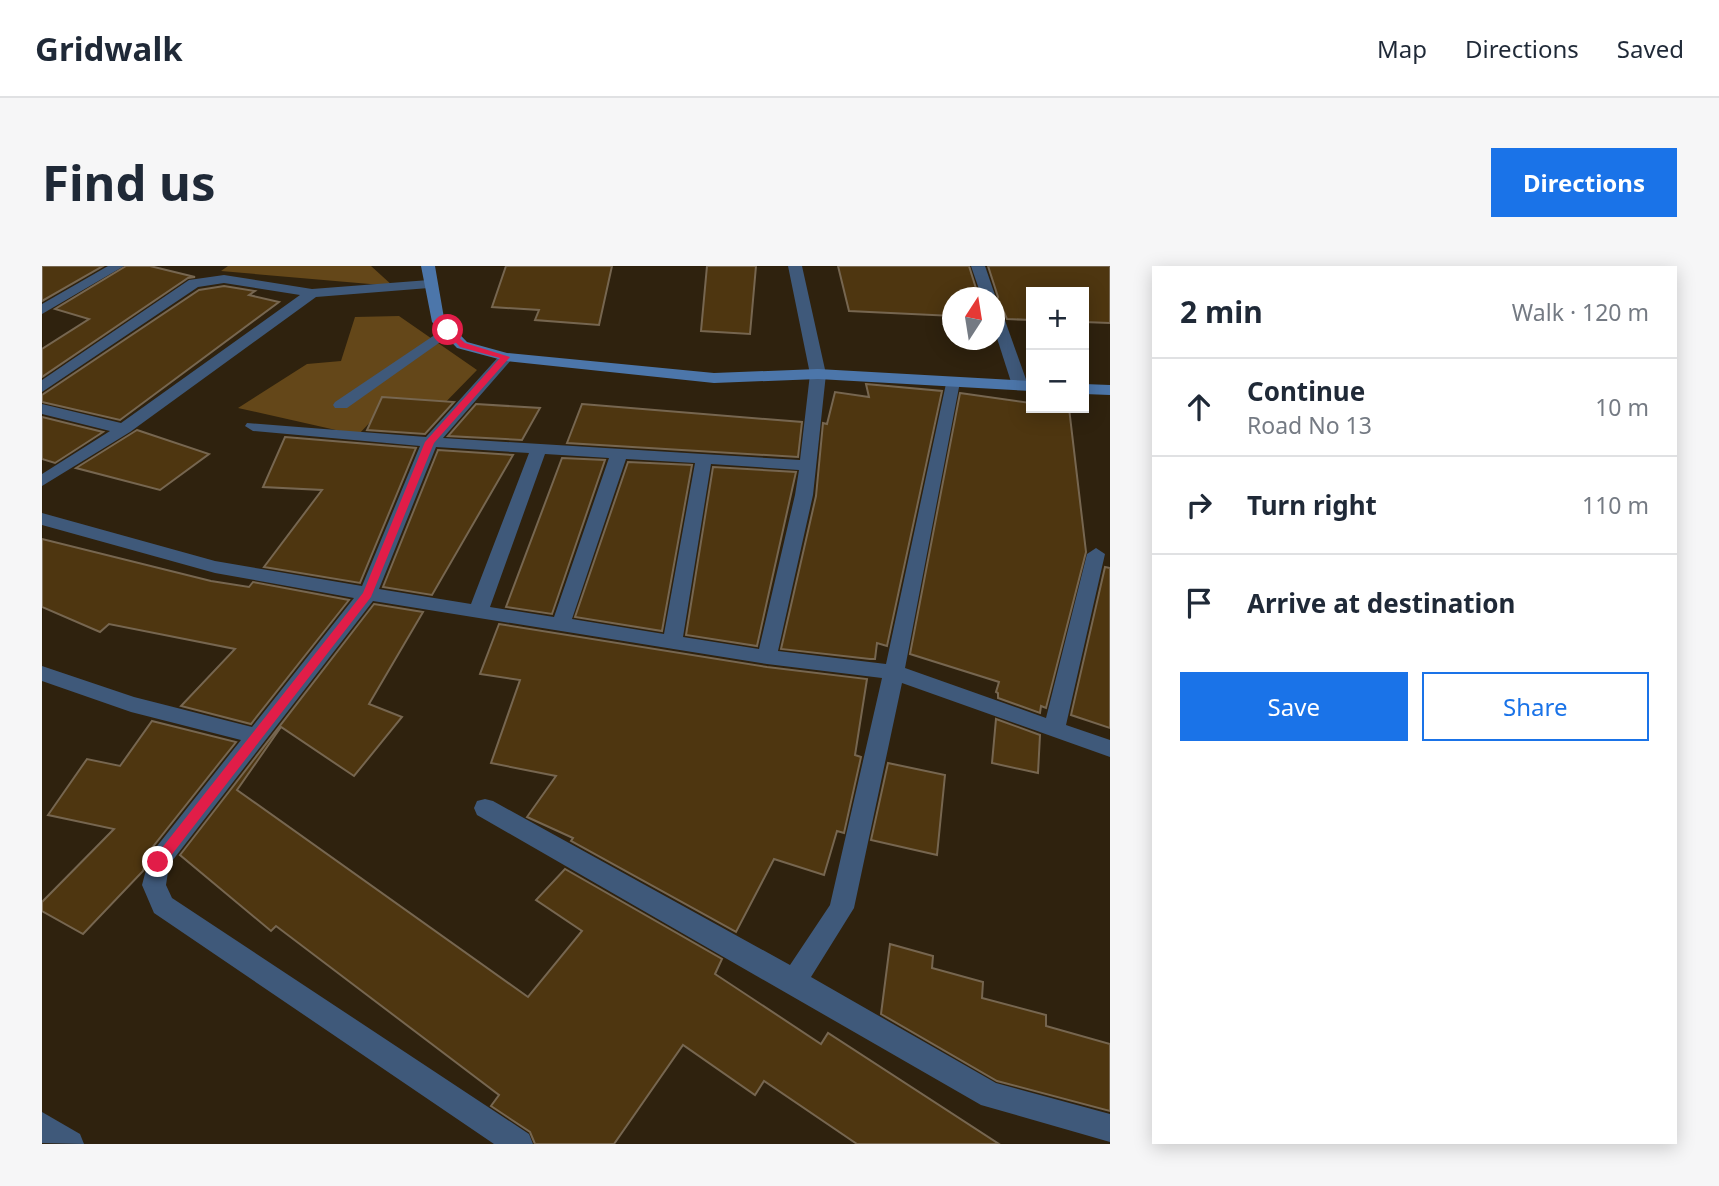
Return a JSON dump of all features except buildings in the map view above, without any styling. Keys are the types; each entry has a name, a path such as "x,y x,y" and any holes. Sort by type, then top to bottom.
{"street":[{"path":"42,310 117,266"},
{"path":"428,266 437,319 462,345 506,357 714,378 818,374 1026,386 1005,336"},
{"path":"767,657 804,495 818,374 795,266"},
{"path":"978,266 985,287"},
{"path":"42,387 194,283 224,279 312,293 429,284"},
{"path":"42,481 124,429 312,293"},
{"path":"341,405 448,330"},
{"path":"506,357 430,442 368,594 158,862 154,885 163,905 519,1144"},
{"path":"794,981 842,908 894,672 952,382"},
{"path":"1089,388 1110,390"},
{"path":"42,409 124,429"},
{"path":"253,426 538,450 807,465"},
{"path":"478,612 538,450"},
{"path":"561,624 619,454"},
{"path":"672,642 704,459"},
{"path":"42,519 215,567 767,657 894,672 1110,749"},
{"path":"1054,730 1096,554"},
{"path":"42,673 131,704 257,736"},
{"path":"485,808 990,1094 1110,1128"},
{"path":"42,1126 69,1144"}],"shaded area":[{"path":"228,266 371,266 393,286 221,271"},
{"path":"399,316 477,370 436,412 391,400 358,435 238,408 307,364 341,361 355,317"}],"route":[{"path":"158,862 368,594 430,442 506,357 462,345 448,330"}]}
